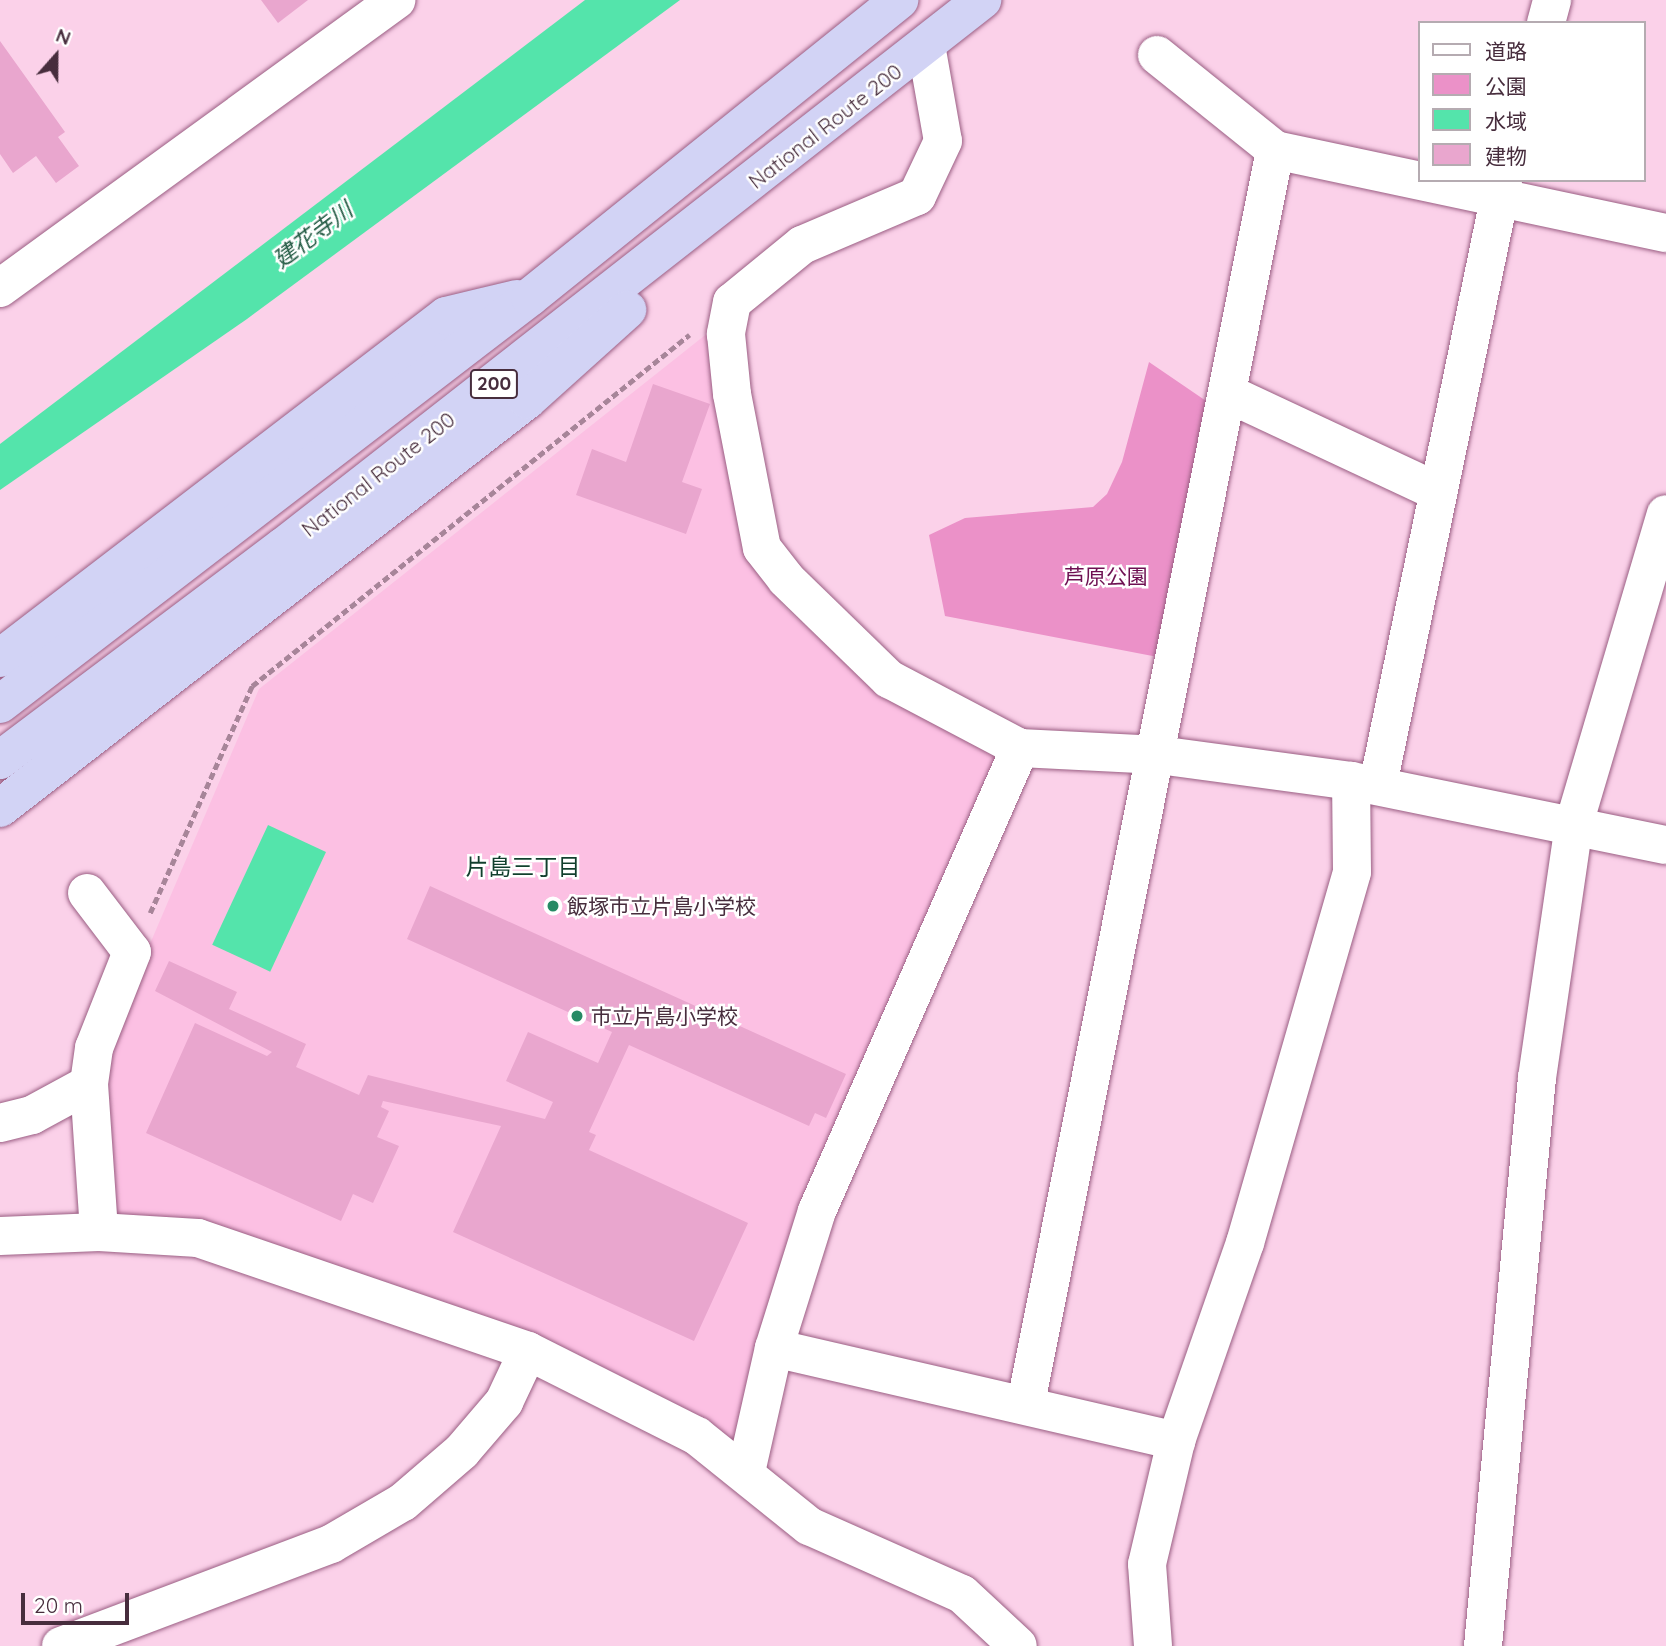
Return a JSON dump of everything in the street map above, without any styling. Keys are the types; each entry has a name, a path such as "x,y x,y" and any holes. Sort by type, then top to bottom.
{"highway":[{"name":"200","path":"0,704 530,296 899,0"},
{"name":"National Route 200","path":"0,760 858,102 982,0"},
{"path":"0,808 527,400 858,102"},
{"path":"0,658 446,316 530,296"}],"street":[{"path":"0,288 396,0"},
{"path":"1547,21 1552,0"},
{"path":"926,45 943,141 918,196 802,245 732,302 729,315 732,394 762,548 890,679 1020,748 1159,755 1365,783 1666,845"},
{"path":"1157,55 1275,150 1418,175"},
{"path":"1026,1403 1159,755 1275,150"},
{"path":"1460,182 1501,189 1666,233"},
{"path":"1153,1646 1147,1564 1176,1441 1245,1244 1352,872 1365,783 1438,492 1501,189"},
{"path":"1229,394 1438,492"},
{"path":"1483,1646 1538,1078 1574,824 1666,514"},
{"path":"746,1472 774,1348 817,1211 1020,748"},
{"path":"87,893 132,953 94,1048 89,1084 99,1232"},
{"path":"0,1123 32,1115 89,1084"},
{"path":"0,1236 99,1232 198,1238 527,1351 697,1436 746,1472 809,1526 962,1594 1007,1643"},
{"path":"774,1348 1026,1403 1176,1441"},
{"path":"61,1646 109,1637 331,1544 403,1502 463,1451 503,1402 527,1351"}],"path":[{"path":"132,953 252,686 711,317 729,315"}],"shaded area":[{"name":"飯塚市立片島小学校","path":"709,332 748,551 783,606 872,687 1006,755 740,1448 108,1218 102,1056 259,689"}],"green space":[{"name":"芦原公園","path":"1149,362 1212,405 1163,658 945,616 929,535 965,518 1093,507 1107,494 1122,462"}],"water":[{"name":"建花寺川","path":"585,0 680,0 247,319 0,490 0,444"},
{"path":"268,825 326,852 270,972 212,945"}],"building":[{"path":"261,0 308,0 278,23"},
{"path":"0,41 65,132 58,137 79,166 56,183 36,156 13,173 0,154"},
{"path":"653,384 710,404 682,482 702,489 686,534 576,495 592,449 626,462"},
{"path":"430,886 846,1074 826,1118 815,1113 809,1126 629,1045 589,1132 596,1135 589,1150 748,1223 694,1341 453,1232 501,1126 383,1101 381,1107 389,1111 377,1137 399,1146 373,1203 353,1194 341,1221 146,1133 195,1023 267,1056 272,1052 155,991 169,961 237,992 229,1009 306,1044 296,1067 359,1095 368,1075 545,1119 553,1102 506,1081 528,1032 598,1063 612,1032 407,939"}],"place":[{"name":"飯塚市立片島小学校","path":"553,906"},
{"name":"市立片島小学校","path":"577,1016"}],"district":[{"name":"片島三丁目","path":"523,867"}]}
